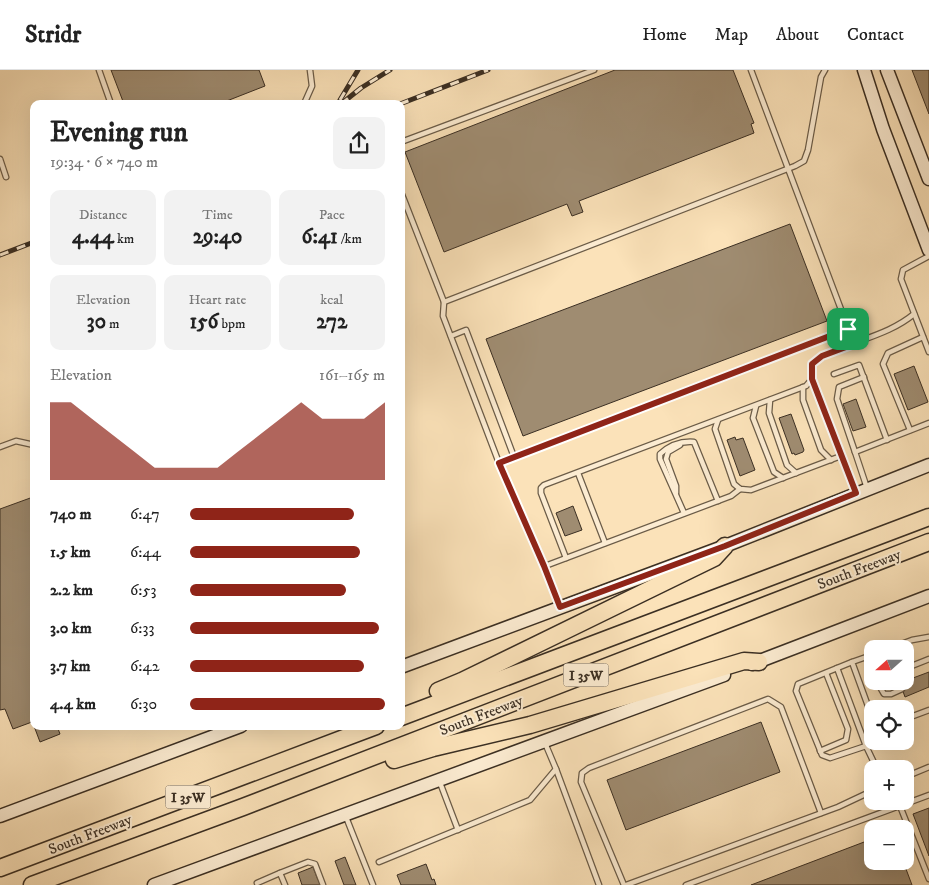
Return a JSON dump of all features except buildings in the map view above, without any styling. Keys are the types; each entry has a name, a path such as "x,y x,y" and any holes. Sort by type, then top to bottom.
{"highway":[{"name":"South Freeway","path":"405,715 929,517"},
{"name":"South Freeway","path":"32,885 243,807 929,542"},
{"path":"405,705 462,681 714,558 725,546"},
{"path":"243,807 264,806 414,753 530,725 744,661 759,662"},
{"path":"329,744 349,730"},
{"name":"South Freeway","path":"0,868 366,730"}],"main road":[{"path":"864,70 883,129 929,250"},
{"path":"888,70 929,179"},
{"path":"405,665 725,546 928,466"},
{"path":"154,885 759,662 929,596"},
{"path":"0,816 226,730"}],"lane":[{"path":"99,70 110,100"},
{"path":"306,100 312,86 310,70"},
{"path":"405,141 594,70"},
{"path":"752,70 854,344"},
{"path":"444,302 789,169 804,161 808,150 821,77 825,70"},
{"path":"0,160 6,177"},
{"path":"405,202 444,302 443,316 499,463 560,607"},
{"path":"929,256 903,270 901,278 929,352"},
{"path":"862,491 841,456 812,379 812,364 822,356 890,330 914,314"},
{"path":"499,463 848,329"},
{"path":"451,336 466,330 514,457"},
{"path":"910,430 883,364 888,353 923,337"},
{"path":"834,374 859,365 887,440"},
{"path":"862,491 855,452 837,399 839,387 864,377"},
{"path":"566,558 541,493 541,488 544,485 803,388 812,379"},
{"path":"803,388 803,400 821,450 830,460"},
{"path":"770,400 769,413 787,465 796,473"},
{"path":"756,406 753,418 774,472 783,478"},
{"path":"718,420 715,429 734,484 740,489 751,490 841,456"},
{"path":"855,452 929,423"},
{"path":"689,432 718,501"},
{"path":"0,448 16,441 30,444"},
{"path":"684,514 660,459 660,454 666,448 686,442 694,442"},
{"path":"578,473 605,543"},
{"path":"544,566 731,496 740,489"},
{"path":"912,640 929,637"},
{"path":"864,658 798,684 796,691 822,756 830,758 864,747"},
{"path":"914,665 929,659"},
{"path":"852,662 866,700"},
{"path":"837,668 864,741"},
{"path":"820,751 846,740 848,730 826,673"},
{"path":"882,690 884,694 891,694 900,690"},
{"path":"821,813 780,707 768,700 589,768 582,773 581,782 625,885 821,813 864,794"},
{"path":"914,716 929,710"},
{"path":"544,740 599,885"},
{"path":"914,773 929,767"},
{"path":"379,862 530,800 556,770"},
{"path":"438,779 458,830"},
{"path":"914,798 929,794"},
{"path":"686,885 880,810"},
{"path":"901,810 929,879"},
{"path":"345,814 373,885"},
{"path":"257,883 308,862 315,864 324,885"},
{"path":"280,874 285,885"}],"railway":[{"path":"340,100 358,70"},
{"path":"346,100 390,70"},
{"path":"405,102 488,70"},
{"path":"0,255 30,244"}],"route":[{"path":"848,329 854,344 822,356 812,364 812,379 856,493 725,546 560,607 499,463 848,329"}]}
